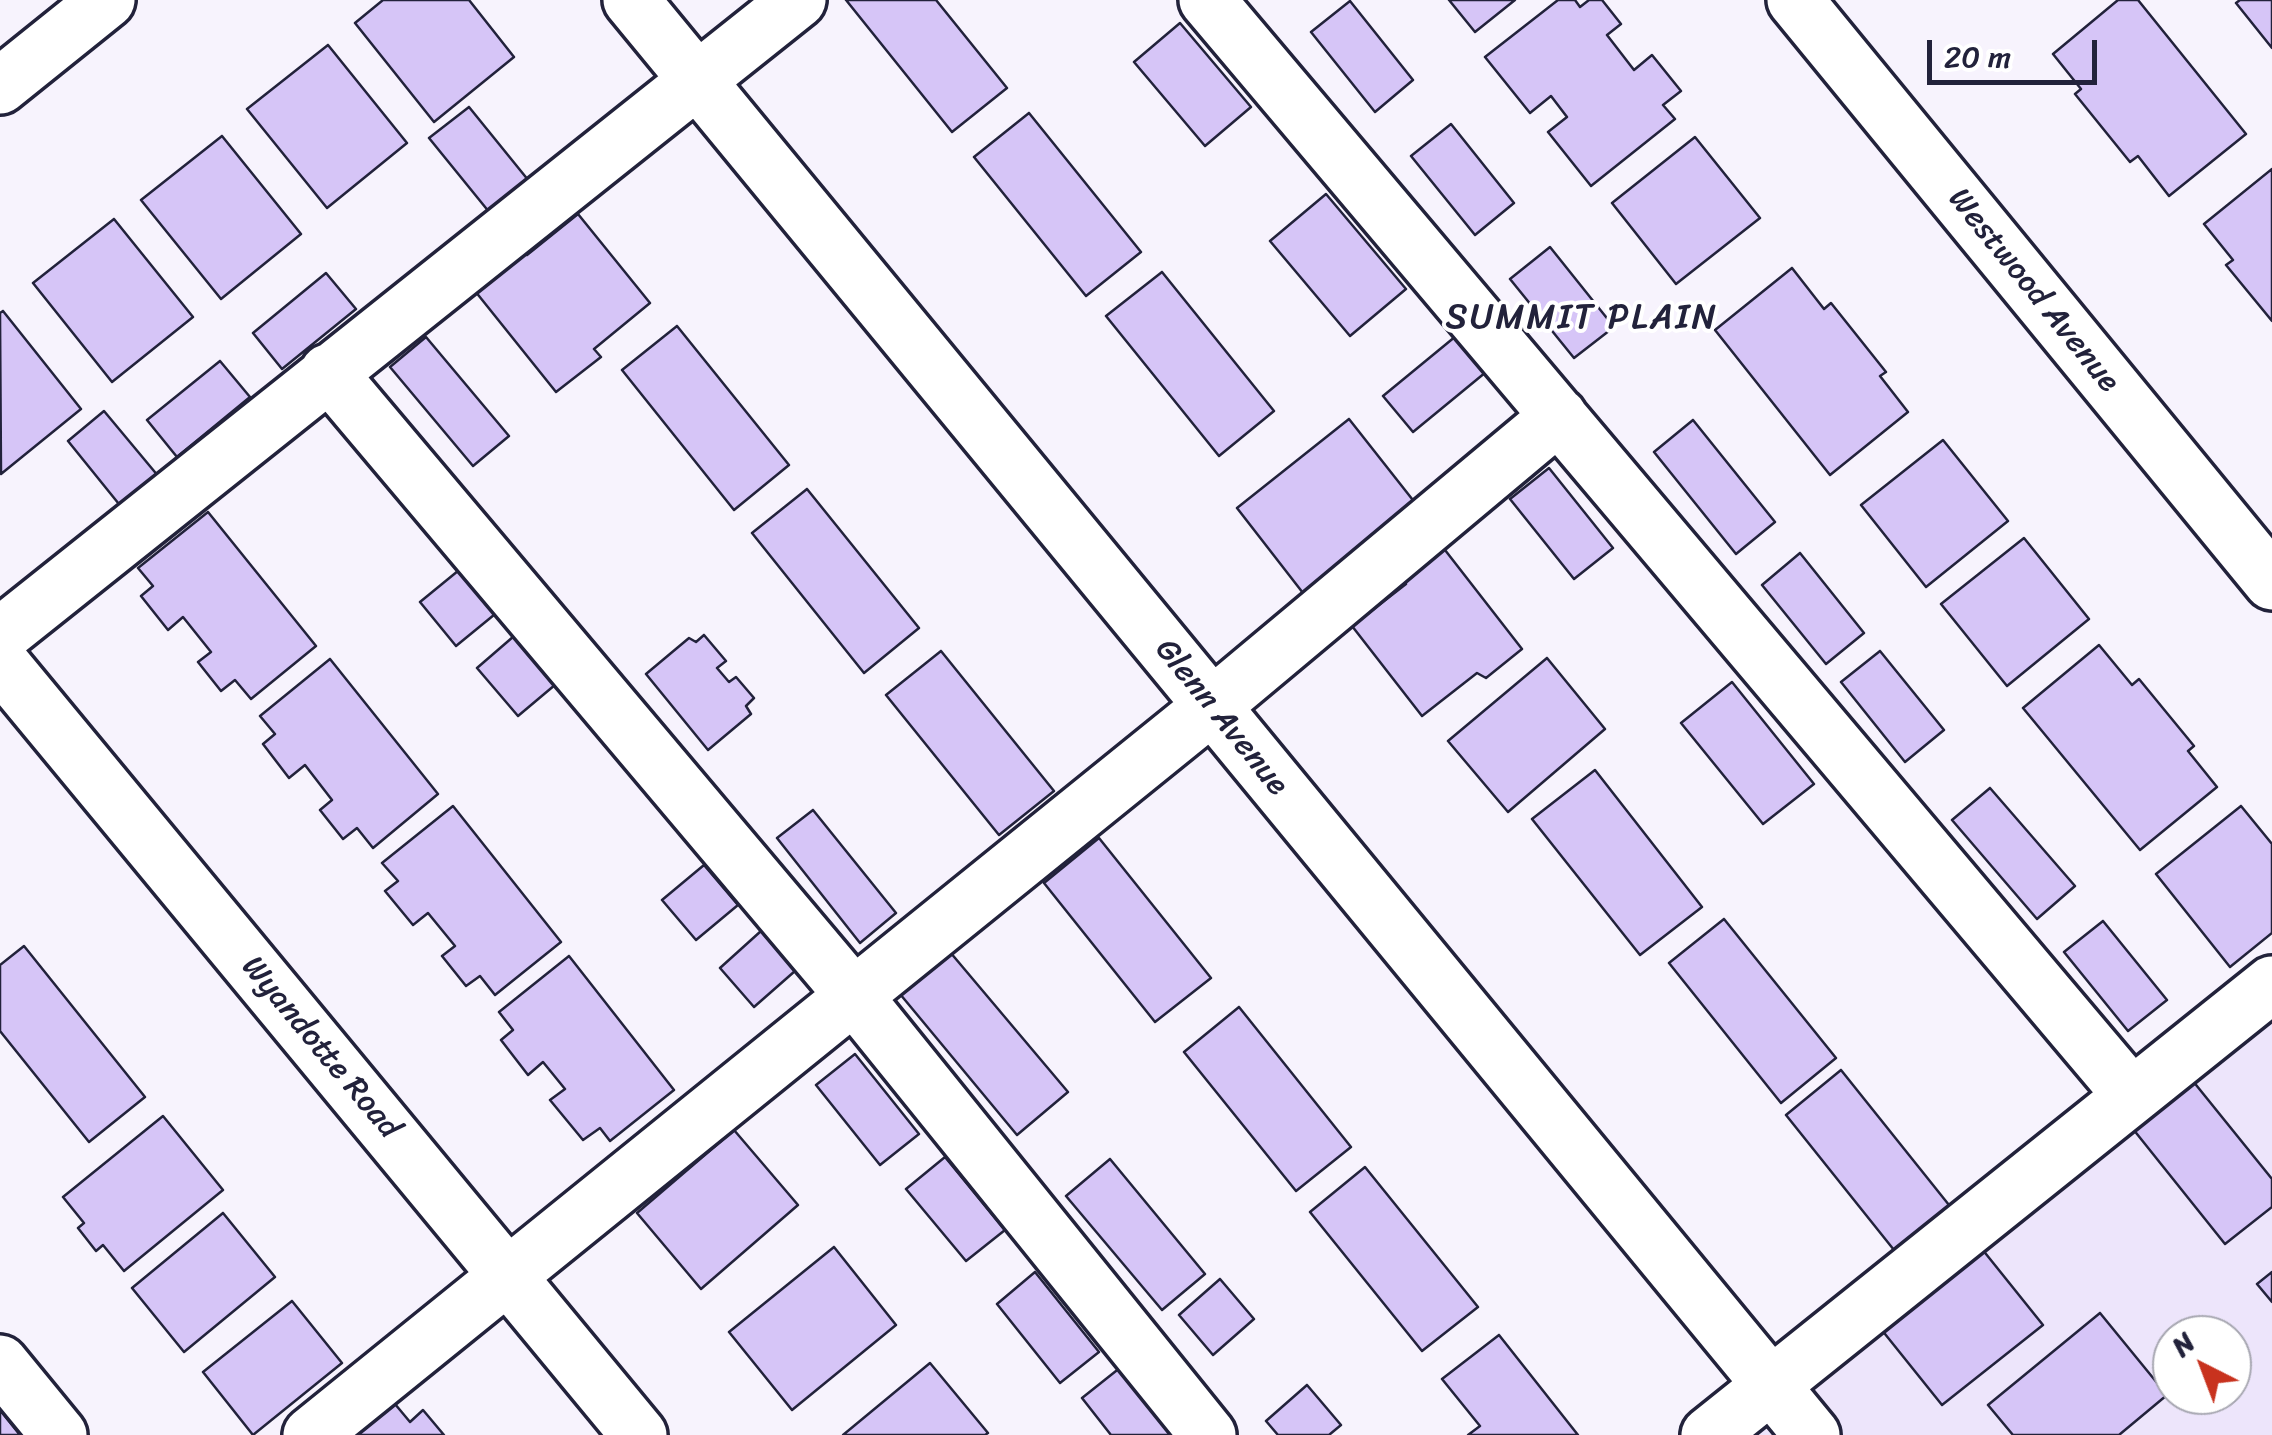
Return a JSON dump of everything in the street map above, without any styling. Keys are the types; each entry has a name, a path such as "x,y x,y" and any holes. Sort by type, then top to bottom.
{"street":[{"path":"0,86 107,0"},
{"name":"Glenn Avenue","path":"631,0 1812,1435"},
{"path":"0,636 328,372 699,83 798,0"},
{"path":"1207,0 2132,1096"},
{"name":"Westwood Avenue","path":"1795,0 2272,582"},
{"path":"328,372 854,996 1208,1435"},
{"path":"311,1435 1211,707 1560,416"},
{"name":"Wyandotte Road","path":"0,662 639,1435"},
{"path":"1709,1435 2272,984"},
{"path":"0,1363 58,1435"}],"shaded area":[{"path":"2272,977 2272,1435 1711,1435"}],"building":[{"path":"383,0 469,0 514,57 434,122 355,23"},
{"path":"846,0 936,0 1007,88 952,132"},
{"path":"1449,0 1515,0 1475,32"},
{"path":"1558,0 1575,0 1580,7 1589,0 1602,0 1621,24 1607,35 1634,70 1652,55 1681,91 1663,105 1675,119 1591,186 1548,132 1567,117 1551,96 1530,113 1485,57"},
{"path":"2118,0 2138,0 2246,134 2169,196 2138,156 2130,162 2075,94 2081,89 2053,54"},
{"path":"2272,0 2272,48 2236,3"},
{"path":"1350,1 1413,80 1375,112 1311,32"},
{"path":"1180,23 1251,107 1205,146 1134,62"},
{"path":"328,45 407,143 327,208 247,109"},
{"path":"469,107 533,186 494,218 429,138"},
{"path":"1029,113 1141,252 1086,296 974,157"},
{"path":"1451,124 1514,203 1475,235 1411,156"},
{"path":"222,136 301,234 221,299 141,200"},
{"path":"1695,137 1760,218 1676,284 1612,203"},
{"path":"2272,169 2272,321 2226,265 2233,260 2204,224"},
{"path":"1326,194 1406,289 1350,336 1270,241"},
{"path":"578,214 650,303 594,349 601,357 556,392 471,286 519,247 527,255"},
{"path":"114,219 193,317 112,382 33,283"},
{"path":"1550,247 1614,327 1574,358 1510,279"},
{"path":"1792,268 1824,309 1831,303 1886,372 1880,376 1908,412 1830,475 1715,330"},
{"path":"1162,272 1274,411 1219,456 1106,316"},
{"path":"326,273 356,309 282,369 253,333"},
{"path":"3,311 81,409 1,474 0,313"},
{"path":"677,326 789,465 734,510 622,370"},
{"path":"1456,336 1486,372 1413,432 1383,396"},
{"path":"426,337 509,436 473,466 390,367"},
{"path":"220,361 250,397 177,457 147,420"},
{"path":"104,411 164,483 127,514 68,441"},
{"path":"1349,419 1416,504 1303,593 1237,508"},
{"path":"1693,420 1775,522 1736,554 1654,452"},
{"path":"1943,440 2008,521 1926,587 1861,505"},
{"path":"1549,468 1613,548 1574,579 1510,499"},
{"path":"807,489 919,628 864,673 752,533"},
{"path":"208,512 316,646 251,699 235,680 221,691 198,662 211,652 183,617 168,630 141,596 153,586 138,568"},
{"path":"2024,538 2089,619 2007,686 1941,604"},
{"path":"1438,541 1522,649 1486,678 1477,673 1422,716 1352,626 1406,584 1398,573"},
{"path":"1800,553 1864,633 1826,664 1762,585"},
{"path":"464,566 500,610 456,646 420,602"},
{"path":"521,630 562,679 518,716 477,668"},
{"path":"704,635 726,661 717,668 729,682 736,677 754,698 746,706 751,714 708,750 646,674 689,638 696,642"},
{"path":"2099,645 2132,685 2139,679 2194,746 2188,751 2217,787 2140,850 2023,708"},
{"path":"941,651 1054,791 999,835 886,695"},
{"path":"1880,651 1944,730 1905,762 1841,682"},
{"path":"1547,658 1605,729 1508,812 1448,741"},
{"path":"330,659 438,794 373,848 357,828 343,839 320,810 332,800 305,765 289,778 263,744 275,734 260,716"},
{"path":"1732,682 1814,784 1763,824 1681,723"},
{"path":"1595,770 1702,907 1640,955 1532,819"},
{"path":"1990,788 2075,886 2037,919 1952,820"},
{"path":"453,806 561,942 495,995 480,976 466,986 442,956 455,946 428,913 413,925 385,891 398,881 382,863"},
{"path":"2241,806 2272,844 2272,933 2230,967 2156,874"},
{"path":"813,810 896,913 860,943 777,838"},
{"path":"1099,838 1211,978 1155,1022 1044,883"},
{"path":"704,865 738,905 696,940 662,900"},
{"path":"1724,919 1836,1058 1781,1103 1669,963"},
{"path":"2103,921 2167,1000 2128,1031 2064,952"},
{"path":"761,931 795,971 754,1007 720,968"},
{"path":"24,946 145,1097 89,1142 0,1031 0,965"},
{"path":"950,952 1068,1092 1017,1135 900,994"},
{"path":"569,956 674,1090 610,1141 600,1128 583,1140 550,1100 565,1089 543,1062 528,1075 501,1040 513,1030 499,1012"},
{"path":"1239,1007 1351,1147 1296,1191 1184,1052"},
{"path":"855,1054 919,1134 880,1165 816,1085"},
{"path":"1841,1070 1953,1210 1898,1255 1786,1115"},
{"path":"2184,1070 2272,1179 2272,1207 2225,1244 2125,1119"},
{"path":"163,1116 223,1190 124,1271 103,1245 96,1251 78,1228 84,1223 63,1197"},
{"path":"734,1130 798,1205 701,1289 637,1213"},
{"path":"945,1157 1005,1230 966,1261 906,1189"},
{"path":"1110,1159 1205,1274 1162,1310 1066,1196"},
{"path":"1365,1167 1478,1307 1422,1351 1310,1212"},
{"path":"223,1213 275,1277 184,1352 132,1288"},
{"path":"834,1247 896,1325 792,1410 729,1332"},
{"path":"1982,1249 2043,1325 1942,1405 1881,1329"},
{"path":"1035,1272 1099,1352 1060,1383 997,1304"},
{"path":"2272,1272 2272,1302 2257,1284"},
{"path":"1220,1279 1254,1319 1213,1355 1179,1315"},
{"path":"292,1301 342,1363 253,1435 203,1372"},
{"path":"2100,1313 2152,1377 2152,1408 2119,1435 2013,1435 1988,1405"},
{"path":"1499,1335 1578,1435 1468,1435 1480,1426 1442,1379"},
{"path":"930,1363 988,1433 843,1435"},
{"path":"1121,1367 1175,1435 1111,1435 1082,1398"},
{"path":"1307,1385 1341,1425 1329,1435 1278,1435 1266,1421"},
{"path":"395,1404 410,1422 423,1410 444,1435 357,1435"},
{"path":"0,1410 20,1435 0,1435"}],"district":[{"name":"SUMMIT PLAIN","path":"1582,319"}]}
